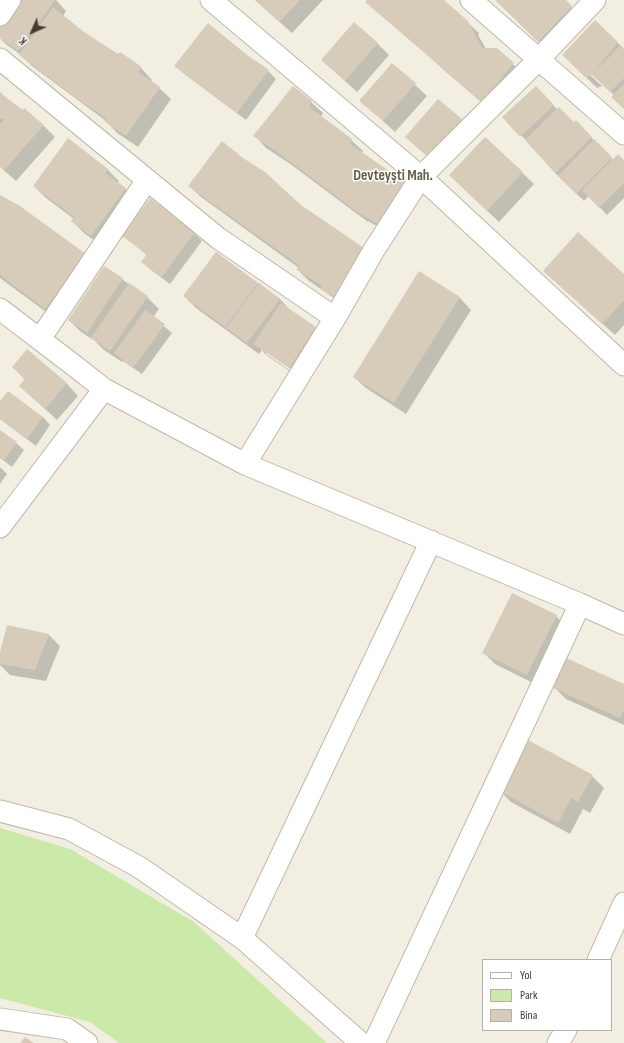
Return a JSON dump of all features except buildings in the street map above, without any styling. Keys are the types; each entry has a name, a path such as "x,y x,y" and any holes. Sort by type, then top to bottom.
{"street":[{"path":"0,15 10,0"},
{"path":"211,0 421,177 624,364"},
{"path":"471,0 624,134"},
{"path":"245,464 335,318 374,250 421,177 539,59 595,0"},
{"path":"0,60 218,238 335,318"},
{"path":"40,339 147,180"},
{"path":"0,309 104,389 245,464 431,541 624,624"},
{"path":"0,527 104,389"},
{"path":"242,938 431,541"},
{"path":"374,1043 580,604"},
{"path":"0,811 69,829 139,867 242,938 361,1043"},
{"path":"598,959 624,903"},
{"path":"0,1019 67,1029 87,1043"},
{"path":"558,1043 565,1031"}],"green space":[{"path":"0,828 70,849 194,922 327,1043 119,1043 90,1022 0,998"}],"district":[{"name":"Devteyşti Mah.","path":"393,176"}]}
